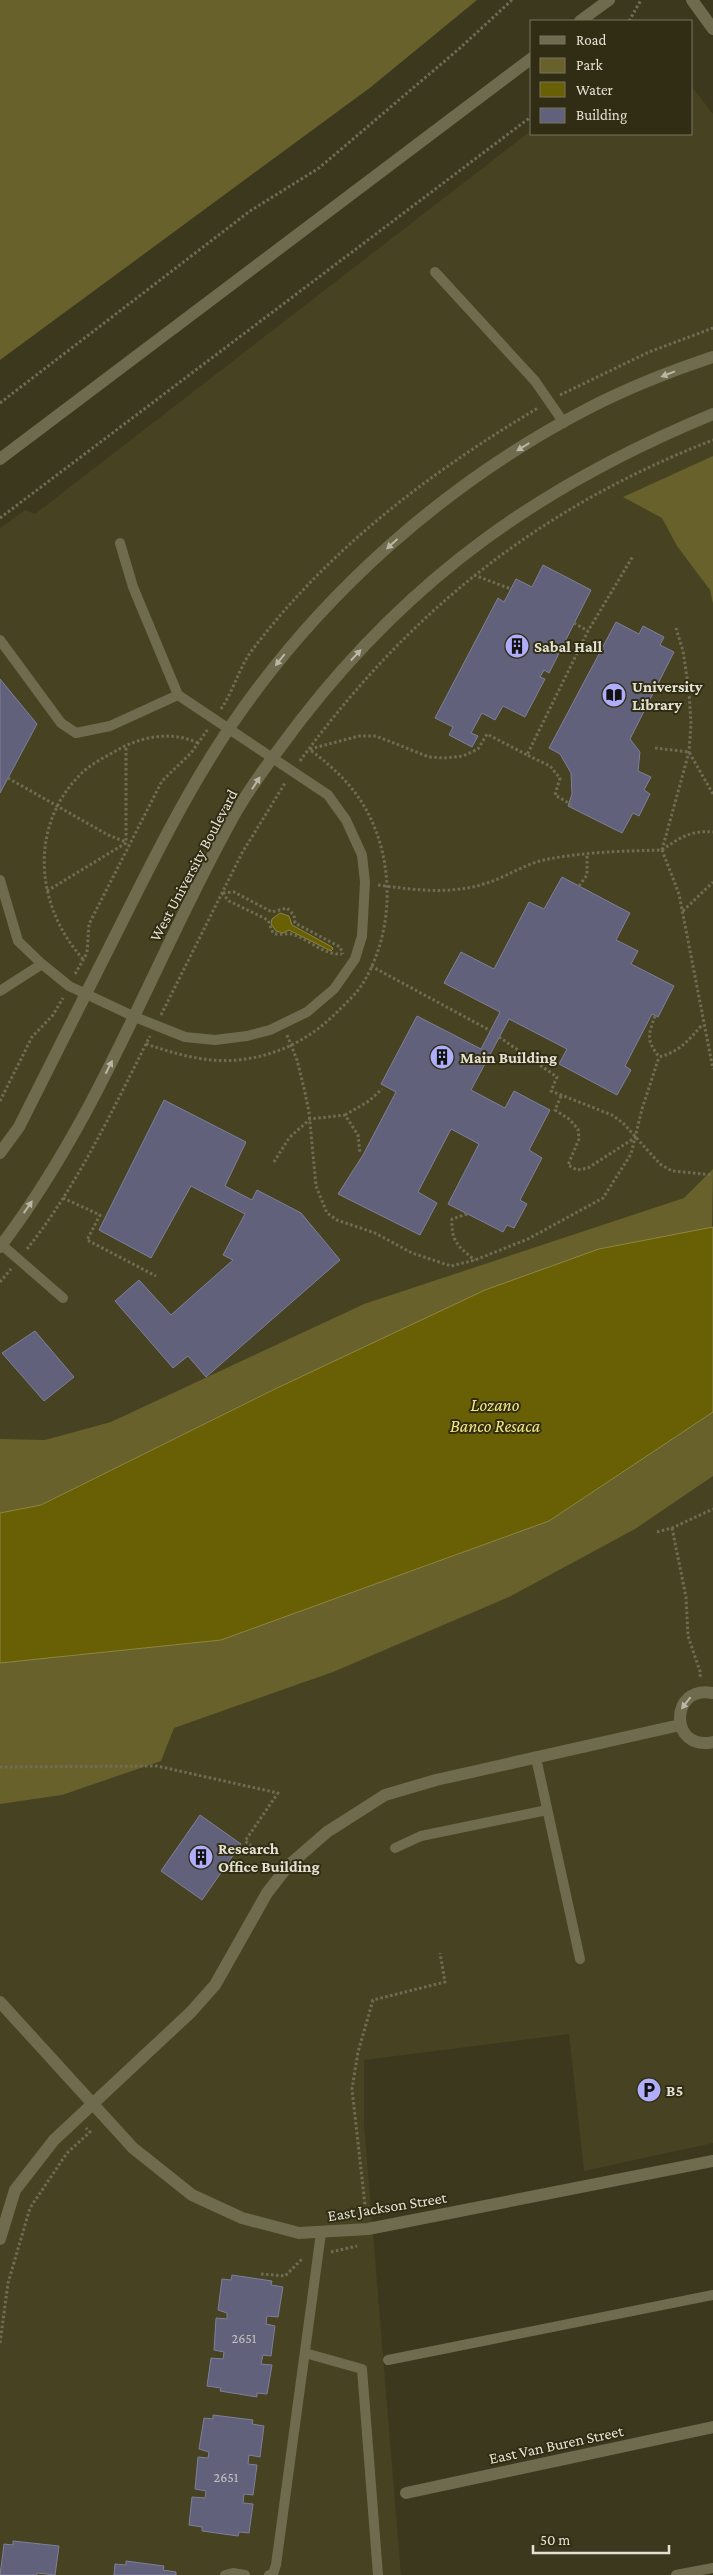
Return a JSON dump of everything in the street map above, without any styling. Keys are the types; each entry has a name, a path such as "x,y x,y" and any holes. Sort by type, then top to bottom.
{"main road":[{"path":"581,20 609,0"},
{"path":"692,0 713,29"},
{"path":"0,459 530,60"},
{"path":"0,1152 18,1127 189,792 229,728 260,684 308,626 362,571 455,492 589,408 713,357"},
{"name":"West University Boulevard","path":"1,1246 73,1139 233,817 272,758 335,678 414,596 482,540 513,518 587,472 659,436 713,414"},
{"path":"712,1746 692,1740 680,1725 679,1717 685,1702 698,1693 713,1693"},
{"path":"0,2239 15,2190 54,2140 191,2012 215,1985 267,1893 288,1866 327,1832 385,1795 436,1780 680,1725"},
{"name":"East Jackson Street","path":"0,2002 133,2148 192,2195 242,2218 299,2233 368,2229 713,2161"},
{"name":"East Van Buren Street","path":"406,2493 713,2427"}],"lane":[{"path":"435,272 535,380 564,423"},
{"path":"0,880 18,941 42,964 69,986 155,1026 185,1037 215,1040 247,1036 283,1025 307,1012 334,989 355,959 362,936 365,882 362,855 346,820 328,795 178,695 133,588 120,542"},
{"path":"0,640 60,724 76,733 110,726 178,695"},
{"path":"0,991 42,964"},
{"path":"1,1246 19,1259 63,1298"},
{"path":"536,1758 580,1959"},
{"path":"394,1848 421,1836 547,1810"},
{"path":"269,2575 273,2574 276,2565 321,2233"},
{"path":"388,2360 713,2295"},
{"path":"305,2353 362,2369 378,2575"},
{"path":"676,2575 713,2568"},
{"path":"225,2575 233,2573 245,2575"}],"path":[{"path":"0,402 250,212 319,168 460,48 512,0"},
{"path":"630,20 641,0"},
{"path":"0,518 530,118"},
{"path":"0,1101 32,1037 53,1015 87,953 89,924 128,843 162,782 191,753 233,691 241,668 252,650 293,602 347,547 433,475 464,453 549,401 612,368 713,328"},
{"path":"0,1282 44,1228 100,1134 242,853 293,771 346,701 392,649 474,574 554,518 598,492 656,462 713,440"},
{"path":"527,755 588,631 633,556"},
{"path":"474,574 511,589"},
{"path":"574,623 588,631"},
{"path":"676,628 683,651 689,691 689,752 662,850 679,894 713,1069"},
{"path":"309,749 359,736 376,736 429,757 444,758 463,756 478,749 487,734 550,766 560,778 555,795 572,805"},
{"path":"83,959 70,944 56,921 44,879 44,854 52,822 59,807 73,783 86,770 138,740 162,736 189,739 198,743"},
{"path":"126,746 128,843"},
{"path":"655,748 689,752"},
{"path":"146,1044 180,1055 214,1060 239,1060 290,1047 328,1022 363,983 383,932 388,886 378,838 364,806 334,768 309,749"},
{"path":"689,752 713,794"},
{"path":"8,778 128,843"},
{"path":"365,882 418,892 458,890 487,883 542,860 587,854 662,850 686,834 702,831 713,832"},
{"path":"47,891 128,843"},
{"path":"579,886 587,875 587,854"},
{"path":"683,912 713,882"},
{"path":"222,893 234,892 272,912 287,908 294,915 295,923 340,947 343,954"},
{"path":"222,893 229,900 268,920 273,933 280,935 290,933 333,954 343,954 355,959 491,1031"},
{"path":"655,1016 648,1035 650,1046 659,1057"},
{"path":"659,1057 673,1054 703,1024"},
{"path":"283,1025 290,1047 297,1060 310,1119 316,1186 327,1213 338,1220 375,1233 412,1253 434,1262 451,1266 475,1260 528,1239 603,1198 631,1154 642,1109 659,1057"},
{"path":"500,1037 557,1077 551,1091 612,1115 636,1136 660,1164 672,1171 713,1175"},
{"path":"274,1162 289,1138 310,1119 346,1115 369,1101 382,1089"},
{"path":"561,1096 555,1110 569,1118 578,1128 576,1147 568,1165 577,1170 588,1168 636,1136"},
{"path":"346,1115 358,1135 360,1154"},
{"path":"63,1198 100,1215 87,1240 156,1276"},
{"path":"467,1214 452,1219 452,1234 460,1249 475,1260"},
{"path":"657,1532 672,1528 713,1509"},
{"path":"672,1528 686,1597 688,1636 701,1674 697,1682"},
{"path":"0,1767 157,1766 278,1793 245,1841 263,1855"},
{"path":"366,2214 352,2089 358,2052 373,2000 445,1982 440,1953"},
{"path":"0,2343 8,2283 30,2208 67,2153 90,2132 78,2118"}],"shaded area":[{"path":"693,88 713,114 713,2143 584,2171 569,2034 364,2060 364,2124 401,2575 0,2575 0,528 25,510 35,514 530,132 530,135 693,135"}],"green space":[{"path":"0,0 477,0 371,87 0,360"},
{"path":"713,456 713,604 710,590 677,546 662,518 623,497"},
{"path":"713,1169 712,1228 599,1249 275,1389 41,1505 0,1513 0,1439 45,1440 111,1422 364,1304 684,1198"},
{"path":"713,1412 713,1476 635,1529 511,1596 333,1672 174,1728 161,1761 62,1795 0,1804 0,1663 221,1640 549,1521"}],"water":[{"path":"280,913 289,916 292,925 333,949 331,951 289,930 283,933 276,931 271,924 272,919"},
{"name":"Lozano Banco Resaca","path":"713,1227 713,1412 549,1521 221,1640 0,1663 0,1513 41,1505 275,1389 485,1290 599,1249"}],"building":[{"name":"Sabal Hall","path":"543,565 591,590 549,673 544,670 540,677 545,679 525,717 503,706 495,720 482,713 471,733 478,736 472,747 449,735 453,727 435,718 498,598 504,602 516,579 532,587"},
{"name":"University Library","path":"616,622 639,634 643,626 664,637 660,645 674,652 630,739 640,752 638,771 651,777 644,790 650,794 639,816 633,813 622,833 568,806 572,794 571,773 560,754 549,748"},
{"path":"0,679 37,724 0,793"},
{"name":"Main Building","path":"562,877 630,913 616,940 638,951 631,964 674,986 658,1017 652,1014 625,1066 631,1070 617,1095 559,1064 567,1049 509,1019 471,1090 505,1108 514,1091 550,1110 529,1150 542,1158 520,1200 527,1204 514,1228 507,1225 503,1232 448,1204 479,1144 451,1129 418,1192 437,1203 420,1235 338,1194 363,1155 396,1092 381,1084 417,1016 481,1049 500,1012 444,983 461,952 494,969 529,902 544,909"},
{"path":"164,1100 246,1142 225,1186 252,1200 257,1190 301,1213 340,1260 206,1377 188,1356 173,1368 115,1301 139,1280 171,1315 233,1260 223,1255 245,1214 191,1186 151,1258 99,1230"},
{"path":"35,1331 74,1377 44,1401 2,1353"},
{"name":"Research Office Building","path":"200,1815 241,1844 202,1900 161,1871"},
{"path":"232,2275 272,2281 271,2285 283,2287 278,2317 267,2316 266,2324 275,2326 271,2356 263,2355 261,2364 272,2365 267,2394 257,2393 257,2397 220,2391 221,2388 207,2386 211,2358 223,2359 224,2352 214,2350 216,2318 227,2319 227,2313 218,2310 222,2279 231,2280"},
{"path":"213,2415 253,2420 252,2424 264,2426 260,2457 249,2455 248,2464 257,2465 253,2495 244,2494 243,2503 253,2504 249,2533 239,2532 238,2536 202,2531 202,2527 189,2525 192,2497 205,2498 206,2491 195,2489 198,2457 208,2458 209,2452 199,2449 204,2418 213,2419"},
{"path":"13,2541 59,2546 55,2575 37,2573 37,2575 0,2575 4,2544 13,2545"},
{"path":"126,2561 164,2566 163,2570 176,2572 176,2575 114,2575 115,2564 126,2565"}],"place":[{"name":"Sabal Hall","path":"517,646"},
{"name":"University Library","path":"614,695"},
{"name":"Main Building","path":"442,1057"},
{"name":"Research Office Building","path":"201,1857"},
{"name":"B5","path":"649,2090"}]}
